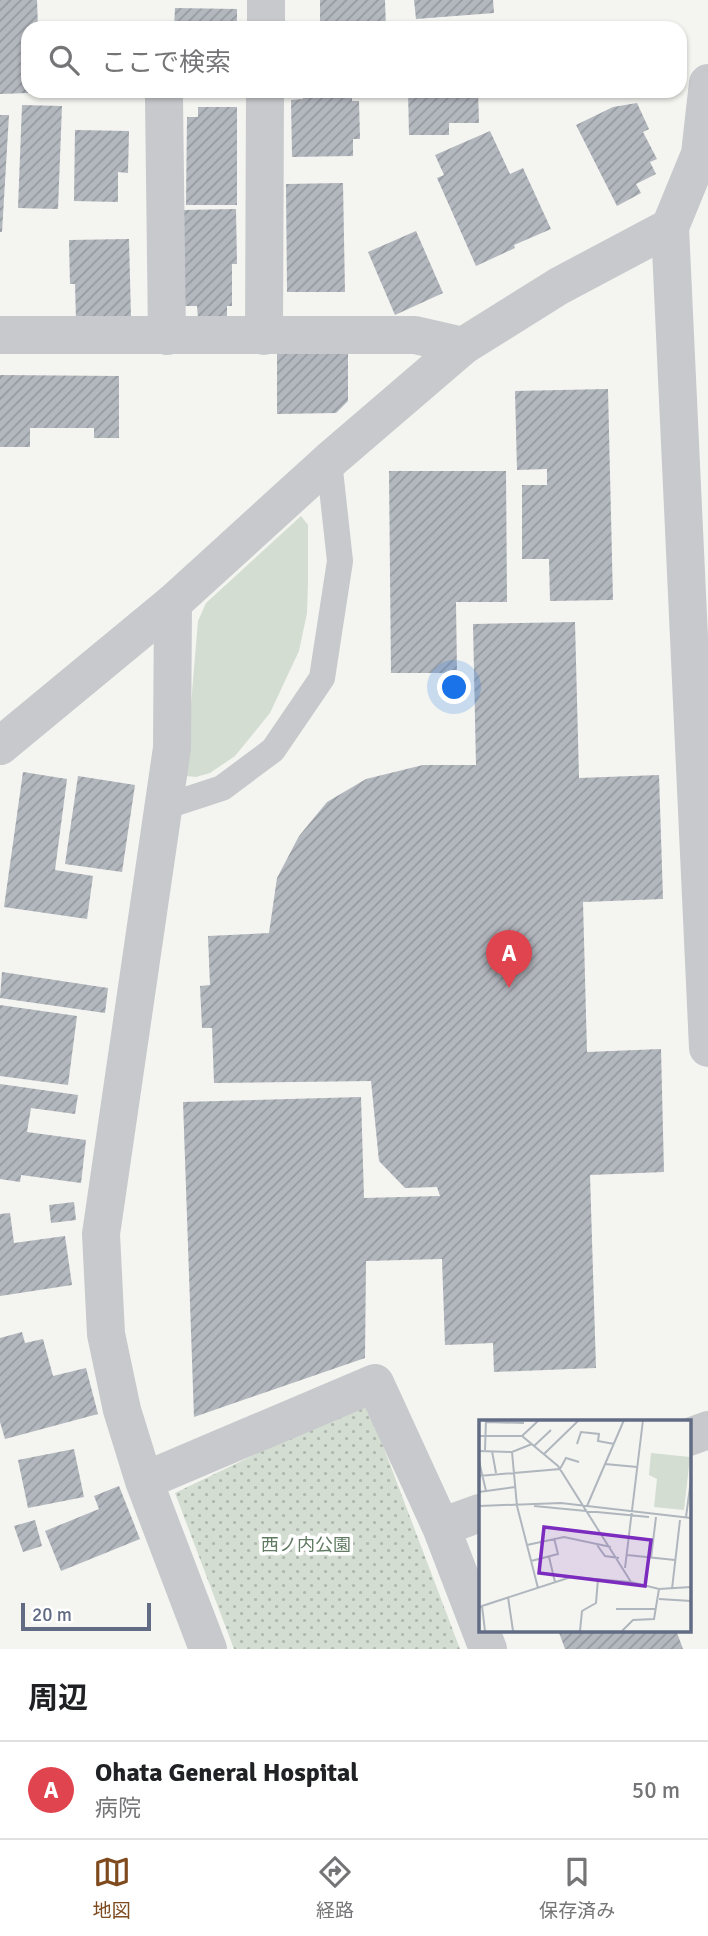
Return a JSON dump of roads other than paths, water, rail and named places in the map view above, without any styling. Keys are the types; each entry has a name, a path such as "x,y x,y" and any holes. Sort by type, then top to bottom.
{"street":[{"path":"266,0 266,21"},
{"path":"708,83 700,154 670,227 697,569 708,1048"},
{"path":"164,98 167,336"},
{"path":"264,337 265,98"},
{"path":"0,746 173,603 329,461 463,346 559,286 670,227"},
{"path":"0,335 415,335 463,346"},
{"path":"173,603 172,748 101,1234 106,1334 122,1410 144,1481 208,1649"},
{"path":"144,1481 375,1383 441,1527 479,1626"},
{"path":"690,1437 708,1430"},
{"path":"441,1527 479,1514"},
{"path":"481,1632 488,1649"}],"lane":[{"path":"164,807 222,788 273,750 322,678 340,561 329,461"}],"place":[{"name":"Ohata General Hospital","path":"509,988"}],"park label":[{"name":"西ノ内公園","path":"306,1545"}]}
